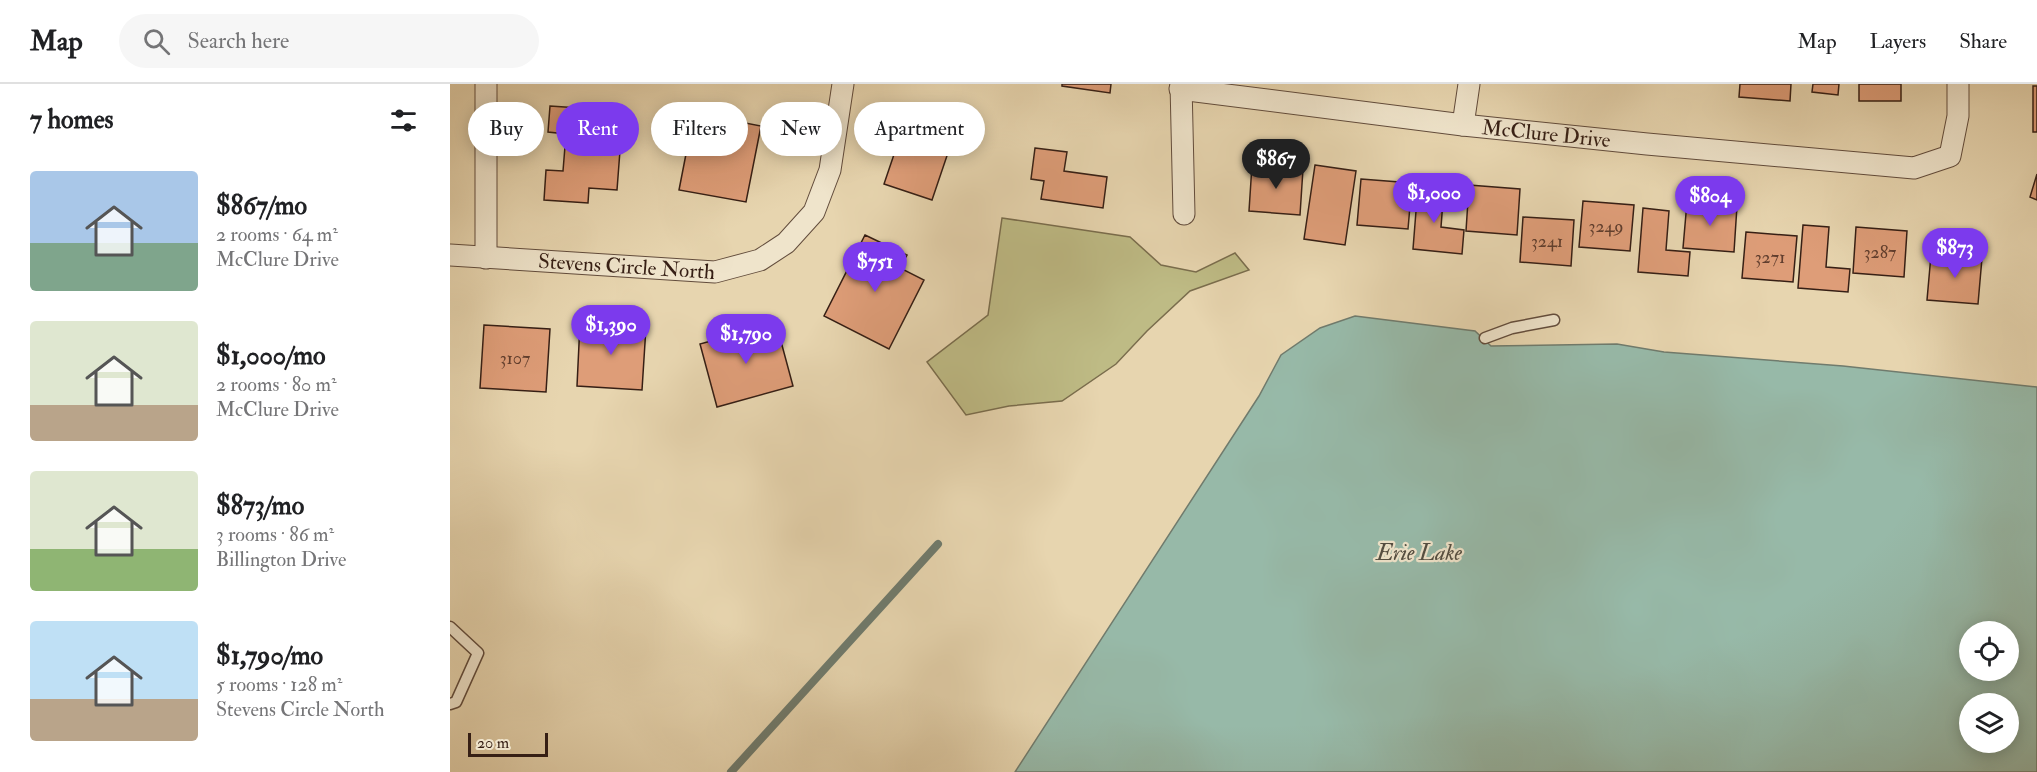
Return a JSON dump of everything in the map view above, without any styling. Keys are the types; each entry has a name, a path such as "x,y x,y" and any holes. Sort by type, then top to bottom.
{"street":[{"path":"486,84 486,258"},
{"name":"Stevens Circle North","path":"450,255 715,272 760,260 793,236 814,212 830,170 843,84"},
{"path":"1463,125 1469,84"},
{"name":"McClure Drive","path":"1180,87 1463,125 1914,168 1950,156 1958,116 1958,84"},
{"path":"1180,87 1184,214"}],"lane":[{"path":"1485,339 1512,328 1554,320"},
{"path":"450,627 478,653 456,702 450,704"}],"shaded area":[{"path":"1002,218 1130,237 1161,265 1196,272 1235,253 1249,270 1190,291 1116,364 1062,401 1009,406 966,415 927,362 988,315"}],"water":[{"name":"Erie Lake","path":"1355,316 1475,331 1491,346 1617,344 1664,352 1843,366 2037,387 2037,772 1015,772 1259,396 1281,355 1320,328"}],"building":[{"path":"1062,84 1111,84 1110,93 1062,86"},
{"path":"1740,84 1791,84 1790,101 1739,97"},
{"path":"1813,84 1839,84 1838,95 1812,92"},
{"path":"1859,84 1901,84 1901,101 1859,101"},
{"path":"2033,86 2037,86 2037,132 2033,132"},
{"path":"550,106 556,106 556,133 548,132"},
{"path":"748,123 760,126 746,202 679,190 686,156 748,156"},
{"path":"1035,148 1067,152 1064,171 1107,177 1103,208 1041,199 1044,181 1031,179"},
{"path":"564,156 620,156 617,190 589,188 588,203 544,200 546,170 563,171"},
{"path":"893,156 947,156 932,200 884,184"},
{"path":"1252,165 1303,169 1300,215 1249,211"},
{"path":"1315,165 1356,171 1345,245 1304,239"},
{"path":"2037,174 2037,200 2030,197"},
{"path":"1361,179 1412,183 1408,229 1357,225"},
{"path":"1469,185 1520,189 1517,235 1466,231"},
{"path":"1418,186 1444,188 1441,227 1464,230 1462,254 1413,249"},
{"path":"1583,201 1634,205 1630,251 1579,247"},
{"path":"1687,202 1737,206 1734,252 1683,248"},
{"path":"1643,208 1669,211 1666,250 1690,252 1688,276 1638,272"},
{"path":"1523,217 1574,220 1571,266 1520,262"},
{"path":"1803,225 1829,227 1826,267 1850,269 1848,292 1798,288"},
{"path":"1856,227 1907,231 1904,277 1853,273"},
{"path":"1746,232 1797,236 1793,282 1742,278"},
{"path":"865,235 907,255 900,268 924,280 889,349 824,316"},
{"path":"1931,255 1982,258 1978,304 1927,300"},
{"path":"580,323 646,327 642,390 577,386"},
{"path":"776,323 793,386 717,407 700,344"},
{"path":"484,325 550,329 546,392 480,388"}],"waterway":[{"path":"731,772 938,544"}]}
